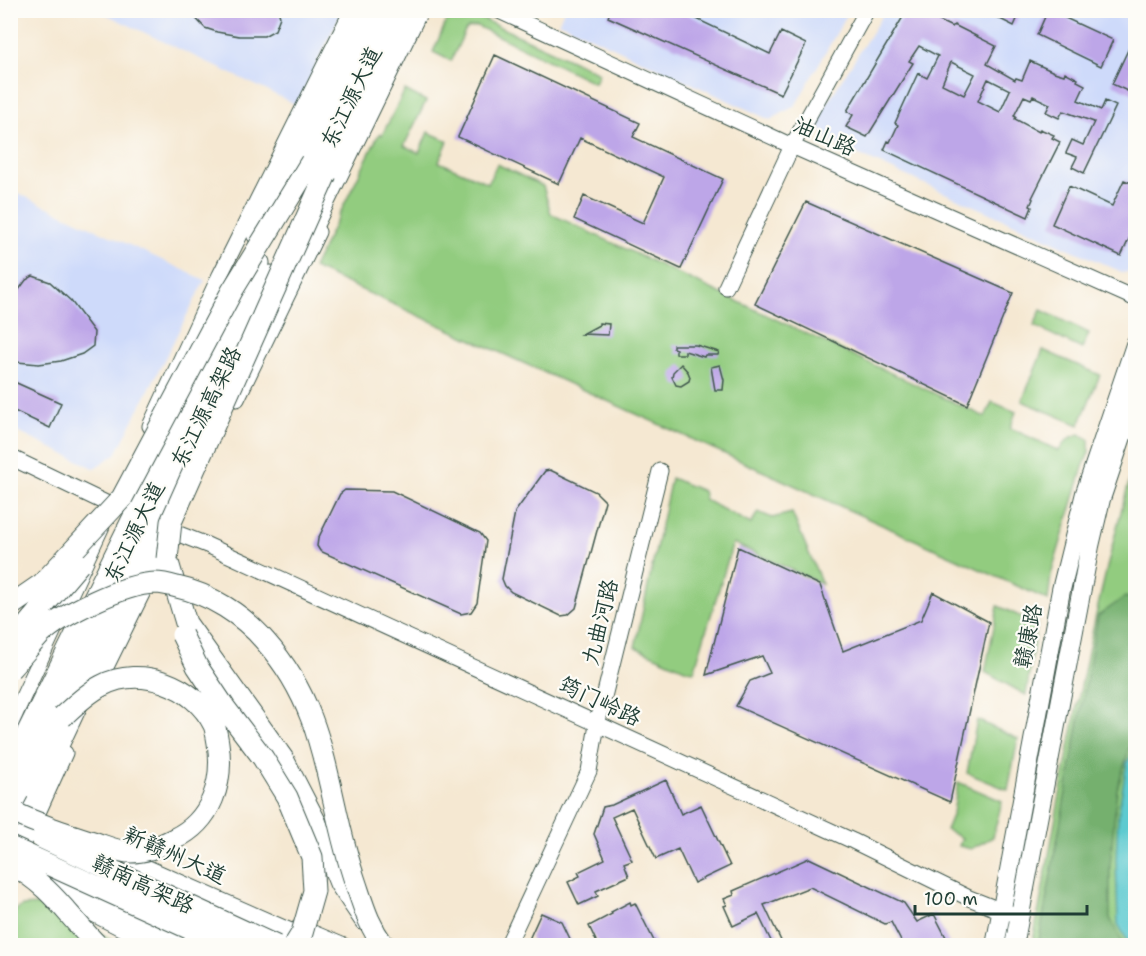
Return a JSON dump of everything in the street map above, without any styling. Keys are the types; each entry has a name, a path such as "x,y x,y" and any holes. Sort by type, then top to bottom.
{"highway":[{"name":"东江源高架路","path":"18,810 75,671 258,301 319,168 395,12"},
{"path":"10,645 81,561 117,502 232,291 319,168"},
{"path":"294,945 302,933 314,891 312,857 287,797 263,758 225,708 192,656 173,608 167,559 171,522 319,168"},
{"name":"东江源高架路","path":"10,768 243,295 319,168"},
{"path":"10,606 42,584 117,502"},
{"path":"167,559 186,623 284,759 315,821 340,883 378,938"},
{"path":"10,669 40,635 63,617 126,589 154,583 193,591 221,604 253,627 282,659 306,700 321,741 330,776 334,808 346,852 378,938"},
{"path":"124,678 153,679 178,687 202,708 215,726 220,756 220,776 212,800 200,820 183,835 153,850 126,852 45,827 18,810 62,717 86,695 113,682 124,678"},
{"name":"赣南高架路","path":"18,810 276,945"},
{"path":"12,860 55,896 98,945"},
{"name":"赣南高架路","path":"12,860 228,945"}],"main road":[{"name":"东江源大道","path":"12,860 18,810 167,529 328,198 395,12"},
{"name":"东江源大道","path":"10,758 51,674 171,409 295,158 395,12"},
{"name":"赣康路","path":"1014,945 1010,913 1061,590 1085,494 1136,342"},
{"name":"赣康路","path":"996,945 1010,913 1101,499 1136,395"},
{"name":"新赣州大道","path":"18,810 130,862 321,945"},
{"path":"12,860 114,912 189,945"}],"street":[{"path":"10,725 117,502 220,275 352,10"},
{"path":"167,529 428,10"},
{"name":"油山路","path":"497,10 792,146 1136,299"},
{"path":"726,287 792,146 867,10"},
{"path":"10,457 117,502"},
{"name":"九曲河路","path":"507,945 589,771 597,724 660,471"},
{"name":"筠门岭路","path":"167,529 853,841 969,898 1010,913"},
{"path":"18,810 344,945"},
{"path":"12,860 156,945"}],"shaded area":[{"path":"564,10 849,11 795,106 770,120 559,22"},
{"path":"99,11 342,11 297,105"},
{"path":"885,11 1135,11 1135,269 1124,273 828,141 816,121"},
{"path":"11,190 205,280 116,454 94,468 11,429"}],"green space":[{"path":"457,13 474,15 599,73 595,83 477,26 465,31 451,61 433,52 447,20"},
{"path":"405,90 426,101 404,146 419,153 428,132 448,141 439,162 488,183 497,164 543,186 551,214 985,417 992,402 1016,412 1010,428 1059,451 1067,440 1075,435 1079,434 1089,439 1089,452 1051,575 1048,600 313,268 379,134 382,135"},
{"path":"1041,310 1089,333 1082,349 1034,326"},
{"path":"1043,350 1100,375 1079,425 1022,401"},
{"path":"1135,461 1135,945 1032,946 1090,641"},
{"path":"671,478 703,491 705,500 751,524 758,512 772,518 792,513 822,584 733,543 694,671 635,647"},
{"path":"1125,597 1135,600 1135,665 1131,668 1135,688 1135,729 1117,790 1110,867 1110,918 1124,945 1038,945 1098,616"},
{"path":"998,606 1037,624 1026,695 985,672"},
{"path":"977,720 1018,739 1008,790 967,773"},
{"path":"958,782 1002,801 993,837 971,849 959,846 962,838 946,830 953,813"},
{"path":"37,905 125,945 11,945 10,914 22,906"}],"water":[{"path":"1135,750 1136,945 1130,946 1118,924 1116,859 1118,815 1127,762"}],"building":[{"path":"188,10 278,10 280,17 275,30 264,36 239,36 205,28"},
{"path":"611,10 678,10 770,54 781,32 806,44 781,94 608,17"},
{"path":"907,10 925,10 932,15 931,17 952,27 954,25 996,46 987,64 1015,80 1016,78 1022,80 1030,61 1054,72 1064,75 1065,72 1078,79 1077,81 1085,85 1078,100 1101,110 1105,101 1116,106 1084,173 1072,167 1077,157 1066,153 1072,140 1083,145 1094,122 1063,111 1059,118 1046,112 1050,104 1033,96 1031,99 1024,96 1014,116 1015,119 1039,132 1040,129 1054,135 1052,138 1060,142 1032,198 1030,206 1032,207 1028,217 884,150 898,125 895,123 918,73 927,78 938,56 919,46 909,61 913,63 867,137 846,127 853,115 847,111","holes":["951,62 975,74 964,95 942,84","988,79 1010,90 1000,112 978,101"]},
{"path":"982,10 1021,10 1014,26"},
{"path":"1048,10 1113,40 1101,66 1037,35"},
{"path":"1136,33 1136,95 1112,84"},
{"path":"495,55 640,123 633,137 723,179 681,269 574,219 584,196 643,223 664,177 580,138 559,184 458,137"},
{"path":"1124,180 1136,185 1136,243 1129,239 1121,256 1052,224 1069,186 1112,206"},
{"path":"806,202 1013,293 967,405 755,304"},
{"path":"33,276 50,282 71,301 94,332 93,346 82,354 61,361 39,364 17,362 10,358 10,302 26,280"},
{"path":"599,323 609,324 608,335 582,334 599,325"},
{"path":"673,345 696,345 719,352 718,355 705,355 704,357 685,351 685,354 676,354"},
{"path":"681,364 690,377 689,381 681,386 676,385 672,377 673,372"},
{"path":"720,365 724,380 723,390 715,390 711,367"},
{"path":"10,380 61,403 50,428 10,409"},
{"path":"550,470 596,492 605,501 576,608 568,615 561,616 511,592 502,579 515,512 545,471"},
{"path":"345,490 392,491 480,533 486,541 477,603 471,612 461,614 320,551 317,546 318,539 340,494"},
{"path":"738,547 820,585 843,651 921,620 933,592 989,622 950,802 736,706 750,681 770,673 762,656 706,675"},
{"path":"666,780 681,814 701,805 730,866 694,883 678,849 656,859 632,808 612,817 632,860 624,863 629,876 596,891 598,896 579,905 568,882 580,876 578,872 605,859 594,834 603,807"},
{"path":"809,858 904,903 917,922 934,914 950,945 903,945 891,922 885,924 810,887 764,905 783,945 773,945 758,914 733,926 724,906 727,905 724,899 734,895 733,891"},
{"path":"630,902 631,905 635,903 656,945 598,945 589,926"},
{"path":"541,913 562,922 573,945 533,945 530,937"}]}
